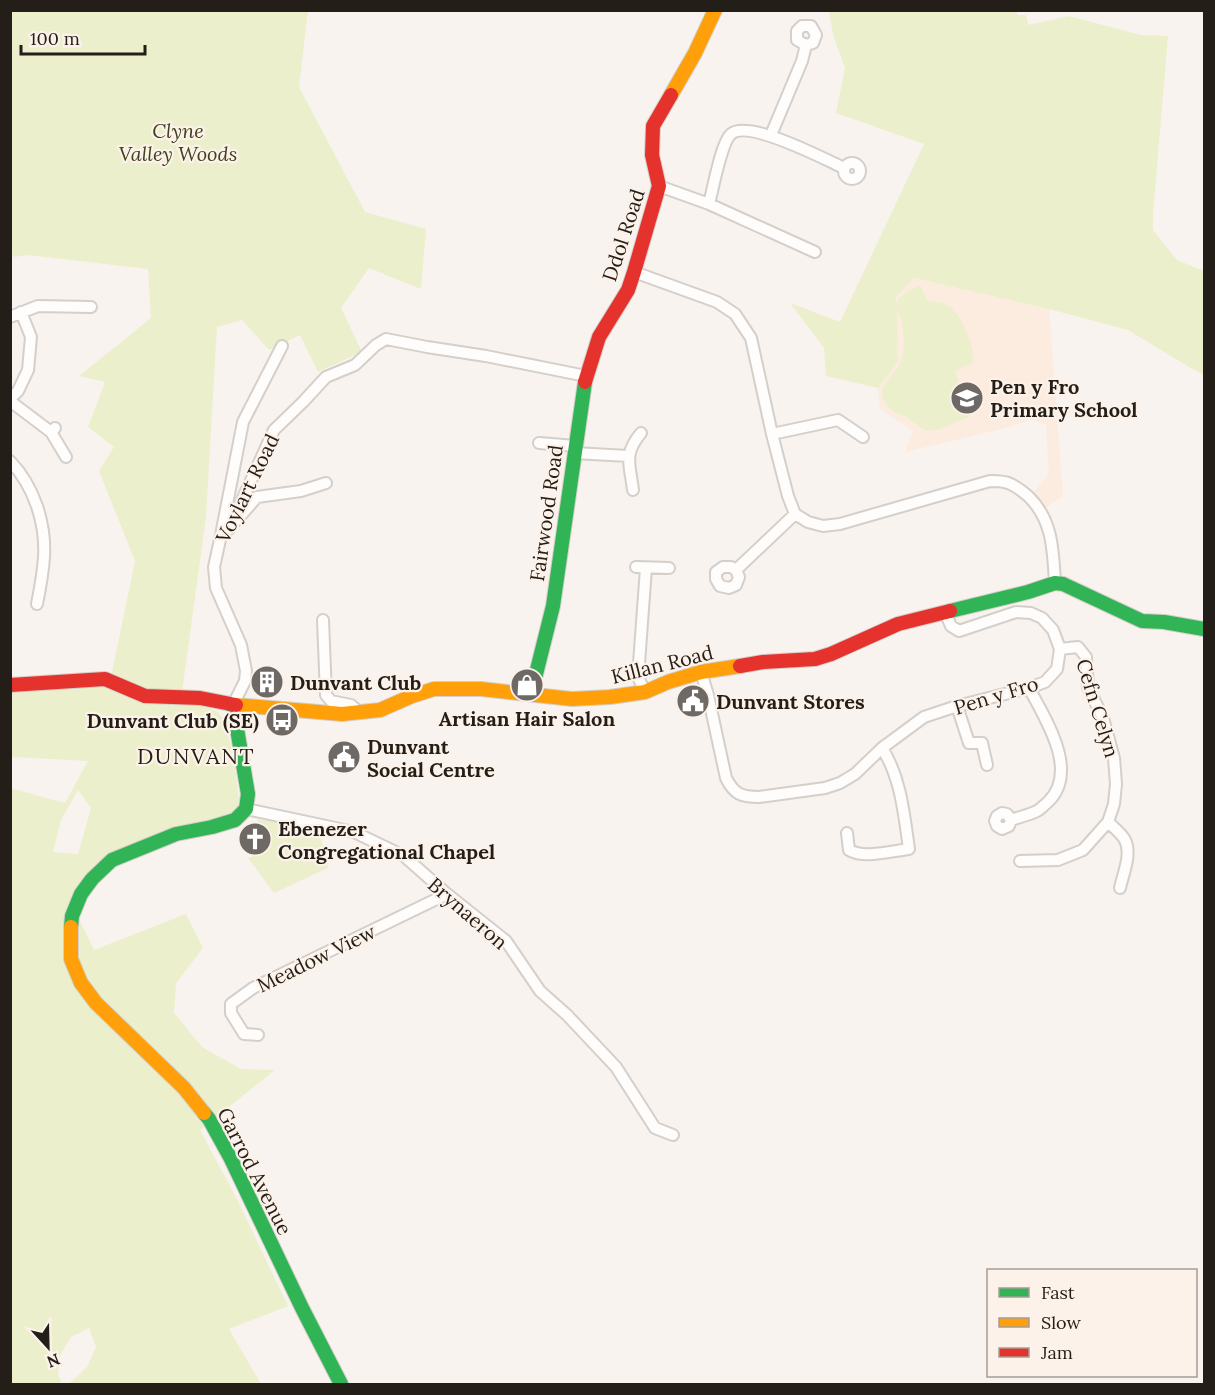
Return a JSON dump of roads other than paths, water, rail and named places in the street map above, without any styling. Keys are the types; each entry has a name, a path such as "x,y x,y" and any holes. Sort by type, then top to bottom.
{"street":[{"name":"Ddol Road","path":"598,337 628,290 659,186 652,155 653,126 695,53 715,10"},
{"path":"771,135 802,61 806,45"},
{"path":"708,204 724,144 732,133 743,129 771,135 844,168"},
{"path":"659,186 708,204 815,252"},
{"path":"634,272 717,302 735,314 751,338 772,434 795,514 808,522 823,526 840,524 990,481 1005,482 1022,490 1037,505 1047,524 1052,543 1055,583 1063,584 1142,621 1164,622 1204,629"},
{"path":"10,317 38,306 92,307"},
{"path":"21,312 31,337 28,370 10,400 53,430 66,457"},
{"name":"Fairwood Road","path":"531,694 553,606 586,376 598,337"},
{"name":"Voylart Road","path":"233,705 245,681 246,670 241,645 216,588 214,567 225,532 274,430 326,377 355,365 376,345 386,339 586,376"},
{"path":"225,532 243,422 282,346"},
{"path":"772,434 838,420 863,437"},
{"path":"633,490 628,456 632,444 641,433"},
{"path":"539,442 575,450 628,456"},
{"path":"10,461 18,468 32,491 42,522 44,556 36,587 37,604"},
{"path":"225,532 257,497 301,491 326,483"},
{"path":"736,570 795,514"},
{"path":"645,692 638,677 641,568 669,567"},
{"name":"Killan Road","path":"10,684 105,680 145,696 200,698 233,705 342,714 380,710 434,689 482,688 572,699 610,697 645,692 701,672 763,662 815,659 898,624 1028,592 1055,583"},
{"path":"945,612 951,626 958,631 1016,612 1031,614 1042,618 1053,630 1060,649"},
{"path":"323,620 326,695 331,701 351,705 359,712"},
{"name":"Cefn Celyn","path":"1020,861 1058,860 1083,850 1108,822 1114,804 1116,788 1114,758 1103,718 1088,687 1086,657 1077,647 1060,649"},
{"name":"Pen y Fro","path":"701,672 726,778 736,793 748,797 759,797 825,788 840,783 855,774 882,748 924,717 1044,682 1057,669 1060,649"},
{"path":"1011,820 1038,811 1053,797 1060,782 1061,763 1057,743 1029,688"},
{"path":"233,705 248,795 246,809"},
{"path":"957,706 969,743 982,743 987,765"},
{"path":"847,833 849,850 856,854 909,849 902,799 891,762 882,748"},
{"name":"Brynaeron","path":"246,809 354,832 404,856 506,941 540,991 567,1015 616,1067 655,1128 673,1135"},
{"name":"Garrod Avenue","path":"246,809 235,820 176,834 112,860 92,879 81,894 72,916 71,959 81,983 96,1003 184,1088 209,1119 231,1159 341,1384"},
{"path":"1108,822 1125,840 1127,853 1120,888"},
{"name":"Meadow View","path":"258,1035 244,1034 231,1013 231,1004 253,988 447,894"}],"place":[{"name":"Pen y Fro Primary School","path":"967,398"},
{"name":"Dunvant Club","path":"267,682"},
{"name":"Artisan Hair Salon","path":"527,685"},
{"name":"Dunvant Stores","path":"693,701"},
{"name":"Dunvant Club (SE)","path":"282,720"},
{"name":"Dunvant Social Centre","path":"344,757"},
{"name":"Ebenezer Congregational Chapel","path":"255,839"}],"district":[{"name":"DUNVANT","path":"196,756"}],"park label":[{"name":"Clyne Valley Woods","path":"178,142"}]}
